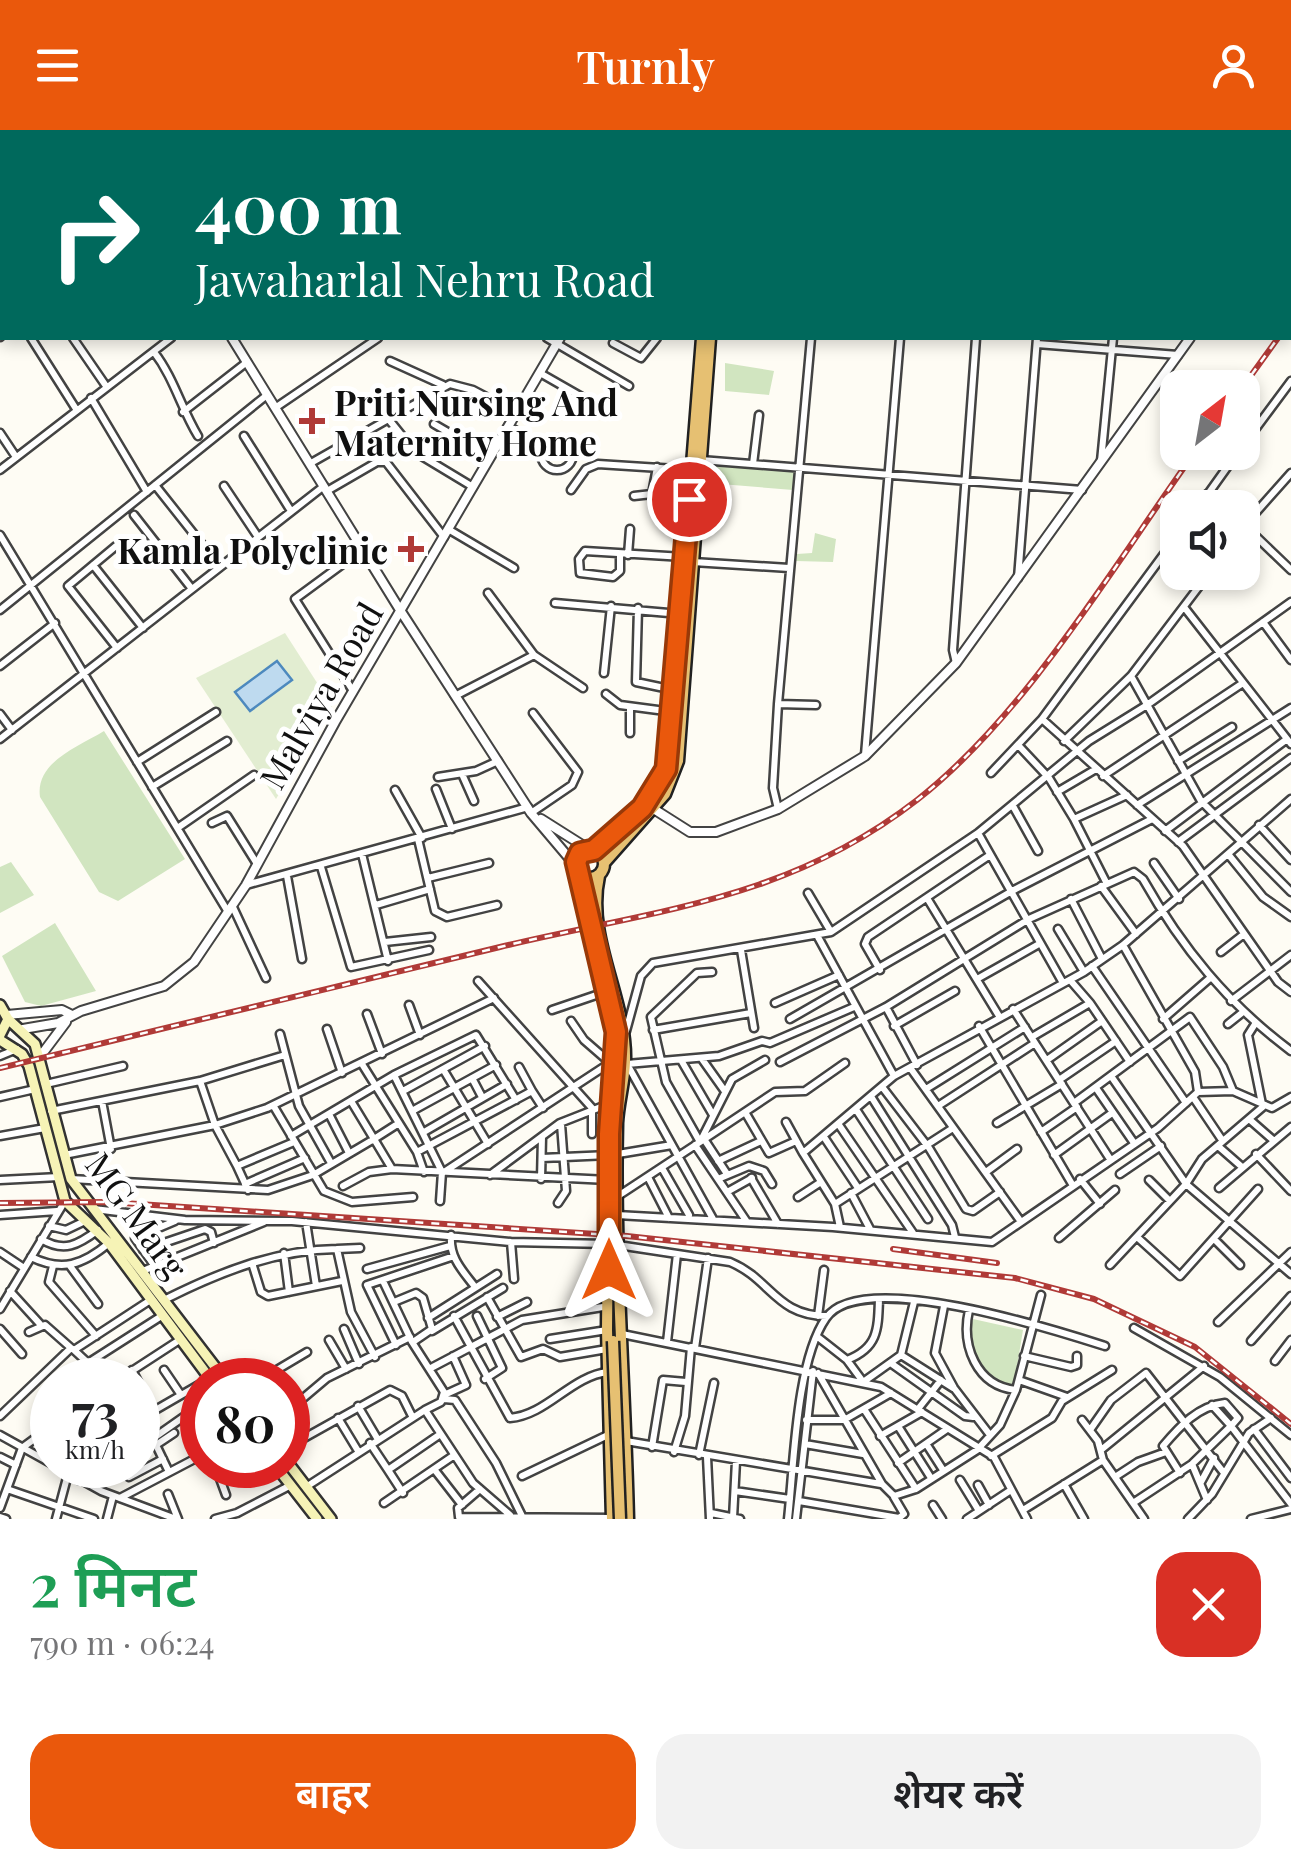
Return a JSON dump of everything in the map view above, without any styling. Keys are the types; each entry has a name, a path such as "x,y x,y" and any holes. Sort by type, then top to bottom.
{"highway":[{"path":"614,1216 618,1196 611,1102 623,1041 596,922 599,876 604,863 649,806 666,769 680,614 700,460 706,340"},
{"path":"625,1519 626,1441 614,1342 608,1327 614,1216 610,1180 619,1062 616,1032 576,869 578,856 592,850 669,787 678,761 691,470 706,340"},
{"path":"592,850 604,863"},
{"path":"576,869 586,878 599,876"},
{"path":"613,1244 614,1342 625,1519"},
{"path":"612,1519 609,1372 614,1342"}],"main road":[{"name":"MG Marg","path":"0,1005 23,1029 39,1058 45,1128 65,1178 150,1268 166,1300 210,1358"},
{"path":"8,1017 0,1038 17,1050"},
{"name":"MG Marg","path":"17,1050 27,1060 50,1111 62,1156 65,1201 98,1230 193,1358"},
{"path":"292,1488 317,1519"},
{"path":"307,1488 330,1519"}],"street":[{"path":"1112,130 1167,130"},
{"path":"32,340 76,409"},
{"path":"75,340 106,387"},
{"path":"0,470 169,340"},
{"path":"233,340 455,696 532,812 576,869"},
{"path":"275,408 375,340"},
{"path":"558,340 629,386"},
{"name":"Malviya Road","path":"23,1029 176,979 194,962 246,885 353,692 558,340"},
{"path":"613,343 641,358 656,340"},
{"path":"778,809 773,788 778,704 811,340"},
{"path":"865,756 900,340"},
{"path":"956,663 953,650 976,340"},
{"path":"1100,465 1112,340"},
{"path":"649,806 664,820 698,834 716,832 778,809 865,756 956,663 1189,340"},
{"path":"1018,580 1037,341 1178,355"},
{"path":"154,352 174,381 183,412 198,436"},
{"path":"390,361 446,386 473,390 516,412"},
{"path":"183,412 247,362"},
{"path":"540,372 603,409"},
{"path":"1260,423 1291,381"},
{"path":"311,463 446,386"},
{"path":"0,610 267,396"},
{"path":"91,398 146,492"},
{"path":"752,464 759,415"},
{"path":"390,421 415,452 473,487"},
{"path":"434,424 489,456"},
{"path":"508,426 544,448"},
{"path":"0,433 16,457"},
{"path":"244,436 291,512"},
{"path":"553,436 572,446 564,471 543,462 540,456 544,448 553,436"},
{"path":"700,460 1082,490"},
{"path":"0,739 291,512 377,462 386,462 446,533 514,568"},
{"path":"571,490 592,465 691,470"},
{"path":"634,496 652,494 657,467"},
{"path":"1260,507 1291,474"},
{"path":"154,486 220,567"},
{"path":"224,486 258,538"},
{"path":"134,516 192,589"},
{"path":"630,529 624,554 620,571 614,577 580,572 582,552 624,554 789,568"},
{"path":"0,535 230,909 266,978"},
{"path":"1260,541 1291,570"},
{"path":"116,546 68,586 117,648"},
{"path":"353,692 295,599 363,550"},
{"path":"991,774 1042,718 1160,559"},
{"path":"92,564 143,628"},
{"path":"1064,741 1131,676 1197,590"},
{"path":"488,593 534,655 584,688"},
{"path":"623,1041 648,966 660,960 818,938 831,932 978,833 1076,752 1291,602"},
{"path":"555,603 680,614"},
{"path":"604,673 611,606"},
{"path":"638,608 636,682 676,690"},
{"path":"1166,831 1201,801 1289,742 1184,608"},
{"path":"1264,622 1291,660"},
{"path":"0,666 55,623"},
{"path":"455,696 534,655"},
{"path":"1131,676 1201,801 1291,892"},
{"path":"1104,776 1243,683"},
{"path":"606,694 630,707 673,712"},
{"path":"778,704 816,705"},
{"path":"630,707 630,734"},
{"path":"1136,806 1291,708"},
{"path":"137,762 216,712"},
{"path":"246,885 452,829 532,812 572,785 578,772 532,713"},
{"path":"0,714 12,730"},
{"path":"1042,718 1178,842 1271,972 1291,992"},
{"path":"1178,761 1232,727"},
{"path":"152,786 227,741"},
{"path":"1019,746 1049,778 1090,849 1104,884 1136,934"},
{"path":"1178,842 1291,758"},
{"path":"438,777 462,774 498,761"},
{"path":"1057,792 1096,769"},
{"path":"462,774 474,801"},
{"path":"179,827 254,775"},
{"path":"436,789 452,829"},
{"path":"395,790 420,839 434,910 443,916 497,905"},
{"path":"1074,819 1127,795"},
{"path":"803,1153 894,1076 978,1026 1088,969 1123,945 1180,900 1239,842 1291,800"},
{"path":"1013,806 1038,852"},
{"path":"532,812 592,850"},
{"path":"212,823 227,816 256,864"},
{"path":"790,1019 848,990 1012,891 1152,819"},
{"path":"1259,825 1291,860"},
{"path":"978,833 1029,919 1039,944 1066,981 1090,1003 1130,1062"},
{"path":"362,854 388,961"},
{"path":"880,970 865,944 868,936 990,854"},
{"path":"1228,854 1263,896 1291,917"},
{"path":"428,878 489,863"},
{"path":"1154,863 1180,900"},
{"path":"321,867 351,967 429,950"},
{"path":"780,1062 886,1007 1029,919 1128,872 1139,874 1210,978 1255,1024 1291,1051"},
{"path":"287,876 302,958"},
{"path":"376,905 430,889"},
{"path":"808,892 831,932"},
{"path":"928,898 999,1016"},
{"path":"1070,899 1102,959"},
{"path":"1058,929 1147,1049 1192,1097 1220,1143 1242,1167"},
{"path":"1220,952 1244,934"},
{"path":"386,942 431,937"},
{"path":"818,938 894,1076"},
{"path":"977,979 1039,944"},
{"path":"1123,945 1195,1072 1192,1097"},
{"path":"741,950 754,1028"},
{"path":"1231,1000 1291,955"},
{"path":"712,972 697,974 656,1009 653,1030 660,1063 718,1179 747,1222"},
{"path":"776,1002 839,975"},
{"path":"1164,1018 1210,978"},
{"path":"478,981 592,1108 592,1134"},
{"path":"894,1026 955,990"},
{"path":"552,1010 605,992"},
{"path":"62,1156 214,1125 273,1105 494,998"},
{"path":"938,1106 1090,1003"},
{"path":"410,1005 420,1035"},
{"path":"443,1172 572,1086 619,1062 660,1063 770,1044 854,1006"},
{"path":"886,1007 926,1089 1019,1219"},
{"path":"1013,1008 1110,1159"},
{"name":"Malviya Road","path":"8,1017 62,1010 72,1015"},
{"path":"653,1030 750,1012"},
{"path":"1228,1024 1242,1012"},
{"path":"367,1014 382,1054"},
{"path":"39,1058 72,1015"},
{"path":"1041,1132 1147,1049 1194,1019 1233,1092"},
{"path":"1046,1060 1102,1021"},
{"path":"571,1022 584,1040 619,1062 714,1220"},
{"path":"1255,1024 1248,1035 1264,1104"},
{"path":"978,1026 1072,1184"},
{"path":"926,1089 1025,1027"},
{"path":"327,1030 342,1074"},
{"path":"280,1034 297,1094 331,1163"},
{"path":"237,1166 293,1139 311,1124 394,1075 476,1035 516,1100"},
{"path":"998,1123 1026,1108 1116,1041"},
{"path":"403,1092 485,1046"},
{"path":"0,1056 17,1050"},
{"path":"439,1054 454,1088 488,1144"},
{"path":"50,1111 200,1081 285,1055"},
{"path":"701,1058 724,1090"},
{"path":"681,1060 712,1114"},
{"path":"700,1142 724,1090 745,1068 765,1060"},
{"path":"362,1063 417,1152 424,1172"},
{"path":"618,1196 775,1092 810,1089 845,1063"},
{"path":"412,1111 496,1065"},
{"path":"0,1096 123,1066"},
{"path":"519,1067 543,1108"},
{"path":"394,1075 443,1172 440,1201"},
{"path":"1111,1076 1186,1184 1234,1221 1291,1274"},
{"path":"472,1078 482,1097"},
{"path":"200,1081 214,1125 246,1187"},
{"path":"424,1132 507,1084"},
{"path":"883,1088 929,1148 966,1209 973,1210 1000,1192"},
{"path":"1096,1088 1134,1143"},
{"path":"417,1152 532,1092"},
{"path":"614,1216 840,1227 992,1242 1014,1229 1019,1219 1152,1132 1192,1097 1233,1092 1279,1107 1291,1097"},
{"path":"872,1098 952,1224 955,1237"},
{"path":"102,1100 110,1148"},
{"path":"351,1101 392,1169"},
{"path":"490,1176 560,1123 611,1102"},
{"path":"1110,1265 1220,1143 1264,1104"},
{"path":"273,1105 324,1192 352,1202 414,1198"},
{"path":"856,1110 928,1219"},
{"path":"745,1112 772,1154 796,1141"},
{"path":"1054,1154 1112,1113"},
{"path":"329,1114 349,1153"},
{"path":"1248,1119 1272,1140"},
{"path":"786,1122 834,1204 840,1227"},
{"path":"0,1180 65,1178 283,1188 399,1123"},
{"path":"558,1204 566,1196 560,1123"},
{"path":"839,1125 878,1176 913,1233"},
{"path":"1218,1188 1291,1127"},
{"path":"0,1136 45,1128"},
{"path":"834,1204 929,1148 954,1128"},
{"path":"541,1179 542,1137"},
{"path":"824,1137 858,1188"},
{"path":"718,1161 761,1141"},
{"path":"700,1142 727,1174"},
{"path":"542,1158 614,1155 672,1145"},
{"path":"1120,1174 1161,1146"},
{"path":"986,1172 1017,1149"},
{"path":"1256,1154 1291,1191"},
{"path":"246,1187 304,1158"},
{"path":"718,1179 745,1166 764,1171 772,1184"},
{"path":"662,1168 690,1215"},
{"path":"727,1192 751,1178 754,1168"},
{"path":"343,1186 369,1172 392,1169 610,1180"},
{"path":"648,1178 669,1218"},
{"path":"751,1178 778,1224"},
{"path":"1080,1179 1100,1204"},
{"path":"1149,1180 1170,1201"},
{"path":"798,1197 821,1182"},
{"path":"1136,1237 1180,1276 1234,1221 1258,1188"},
{"path":"1059,1238 1115,1190"},
{"path":"850,1193 870,1230"},
{"path":"0,1306 65,1201"},
{"path":"93,1208 179,1220 306,1222 511,1242 613,1244 708,1258 743,1268 786,1307 827,1316"},
{"path":"0,1214 56,1211"},
{"path":"49,1226 66,1230 87,1219"},
{"path":"179,1220 139,1233 135,1238 150,1268 267,1221"},
{"path":"306,1222 316,1286"},
{"path":"143,1250 207,1228 214,1243"},
{"path":"42,1239 62,1248 74,1246 98,1230"},
{"path":"450,1235 454,1256 476,1288"},
{"path":"1216,1240 1240,1265"},
{"path":"511,1242 514,1279"},
{"path":"30,1257 53,1266 70,1266 109,1244"},
{"path":"367,1269 450,1246"},
{"path":"166,1300 209,1277 284,1253 360,1248"},
{"path":"336,1249 351,1312 374,1357"},
{"path":"0,1252 24,1268"},
{"path":"1218,1322 1291,1252"},
{"path":"284,1253 289,1292"},
{"path":"667,1342 677,1254"},
{"path":"396,1345 366,1289 454,1256"},
{"path":"674,1452 685,1416 686,1382 708,1258"},
{"path":"252,1264 261,1292 289,1292 342,1281"},
{"path":"53,1266 50,1282 96,1336"},
{"path":"70,1266 98,1304"},
{"path":"818,1316 824,1270"},
{"path":"428,1318 496,1274"},
{"path":"384,1281 411,1340 444,1397 454,1400 468,1416 517,1516"},
{"path":"310,1393 328,1378 431,1332 503,1288"},
{"path":"10,1291 40,1324 83,1358"},
{"path":"394,1302 419,1294 431,1332"},
{"path":"894,1496 916,1489 977,1450 1009,1410 1041,1294"},
{"path":"1251,1341 1291,1296"},
{"path":"487,1297 523,1358 544,1350 560,1357 614,1342 667,1342 863,1380 892,1392 991,1456 1027,1519"},
{"path":"788,1519 794,1500 811,1360 827,1316 846,1303 879,1298 970,1310 1033,1323 1106,1346"},
{"path":"846,1360 866,1352 875,1340 879,1298"},
{"path":"0,1416 73,1349 152,1300"},
{"path":"497,1317 527,1302"},
{"path":"863,1380 901,1355 914,1302"},
{"path":"430,1368 522,1320 610,1306"},
{"path":"944,1306 935,1353 954,1388 990,1435"},
{"path":"970,1310 966,1332 972,1359 992,1382 1016,1390"},
{"path":"94,1358 163,1315"},
{"path":"454,1316 485,1380 505,1414 513,1418 558,1397 586,1376 609,1372"},
{"path":"477,1316 502,1368 485,1380"},
{"path":"29,1332 40,1324"},
{"path":"550,1339 608,1327"},
{"path":"1134,1328 1204,1366 1291,1435"},
{"path":"0,1329 22,1354"},
{"path":"344,1330 359,1364"},
{"path":"818,1338 846,1360 863,1380"},
{"path":"151,1358 181,1339"},
{"path":"329,1340 347,1370"},
{"path":"1275,1361 1291,1340"},
{"path":"297,1358 307,1352"},
{"path":"901,1355 954,1388"},
{"path":"310,1484 466,1384 453,1356"},
{"path":"1024,1356 1071,1367 1078,1363 1077,1356"},
{"path":"892,1364 965,1416 974,1416"},
{"path":"1102,1450 1204,1366"},
{"path":"164,1370 180,1394"},
{"path":"991,1456 1052,1418 1068,1397 1112,1370"},
{"path":"735,1491 898,1518 904,1514 812,1372"},
{"path":"1090,1430 1110,1400 1139,1374 1151,1377 1224,1474"},
{"path":"652,1447 663,1380 686,1382"},
{"path":"880,1436 920,1411 941,1380"},
{"path":"1019,1380 1068,1397"},
{"path":"714,1382 703,1456 710,1516 737,1519 736,1460"},
{"path":"310,1434 358,1406 395,1391 412,1416"},
{"path":"803,1419 844,1420 892,1392"},
{"path":"0,1397 11,1405"},
{"path":"1133,1504 1166,1478 1180,1473 1192,1464 1238,1418 1233,1408 1225,1403 1212,1405 1187,1421 1164,1444 1180,1473"},
{"path":"1212,1405 1291,1507 1251,1519"},
{"path":"358,1406 403,1493"},
{"path":"864,1409 916,1489"},
{"path":"425,1410 438,1435 480,1489 517,1516"},
{"path":"338,1417 358,1451"},
{"path":"1188,1519 1208,1501 1254,1429 1271,1418"},
{"path":"797,1472 805,1444 803,1419"},
{"path":"1082,1420 1102,1450 1103,1460 1144,1519"},
{"path":"898,1426 931,1478"},
{"path":"898,1464 947,1429"},
{"path":"1254,1429 1291,1478"},
{"path":"170,1472 156,1445 174,1433"},
{"path":"522,1476 611,1433"},
{"path":"0,1435 30,1453"},
{"path":"388,1470 438,1435"},
{"path":"626,1441 882,1484"},
{"path":"0,1508 22,1448 30,1442"},
{"path":"805,1444 864,1454"},
{"path":"928,1445 943,1470"},
{"path":"1115,1477 1166,1452"},
{"path":"384,1504 453,1456"},
{"path":"0,1457 16,1465"},
{"path":"1201,1483 1214,1458"},
{"path":"1022,1510 1103,1460"},
{"path":"1192,1464 1208,1501"},
{"path":"107,1519 116,1497 180,1467"},
{"path":"434,1469 462,1505"},
{"path":"960,1480 979,1511"},
{"path":"1064,1484 1084,1519"},
{"path":"978,1485 989,1504"},
{"path":"7,1488 94,1519"},
{"path":"56,1519 64,1488"},
{"path":"96,1488 177,1519"},
{"path":"223,1488 226,1495"},
{"path":"215,1519 237,1513 284,1488"},
{"path":"480,1489 456,1512 462,1518 625,1519"},
{"path":"967,1519 1012,1490"},
{"path":"971,1498 982,1493"},
{"path":"168,1494 177,1519"},
{"path":"794,1500 796,1519"},
{"path":"934,1505 942,1519"}],"green space":[{"path":"725,363 774,371 769,395 725,391"},
{"path":"710,461 795,469 793,490 708,483"},
{"path":"815,533 836,539 833,562 796,561 797,554 812,553"},
{"path":"285,633 332,706 276,799 196,678"},
{"path":"104,731 185,859 118,901 99,892 40,797 40,785 51,765"},
{"path":"11,862 34,895 0,913 0,867"},
{"path":"55,923 96,991 41,1006 25,1002 2,956"},
{"path":"973,1319 1023,1330 1014,1385 994,1378 979,1362 971,1341"}],"water":[{"path":"277,661 292,680 250,711 235,692"}],"railway":[{"path":"1255,370 1277,340"},
{"path":"0,1068 718,898 819,860 868,834 917,800 995,726 1066,636 1182,470"},
{"path":"0,1203 108,1202 627,1236 1015,1278 1094,1299 1195,1347 1291,1424"},
{"path":"893,1249 997,1263"}],"place":[{"name":"Priti Nursing And Maternity Home","path":"312,421"},
{"name":"Kamla Polyclinic","path":"411,549"}],"route":[{"path":"609,1270 609,1134 616,1032 575,866 580,853 594,850 642,808 666,769 676,690 689,499"}]}
